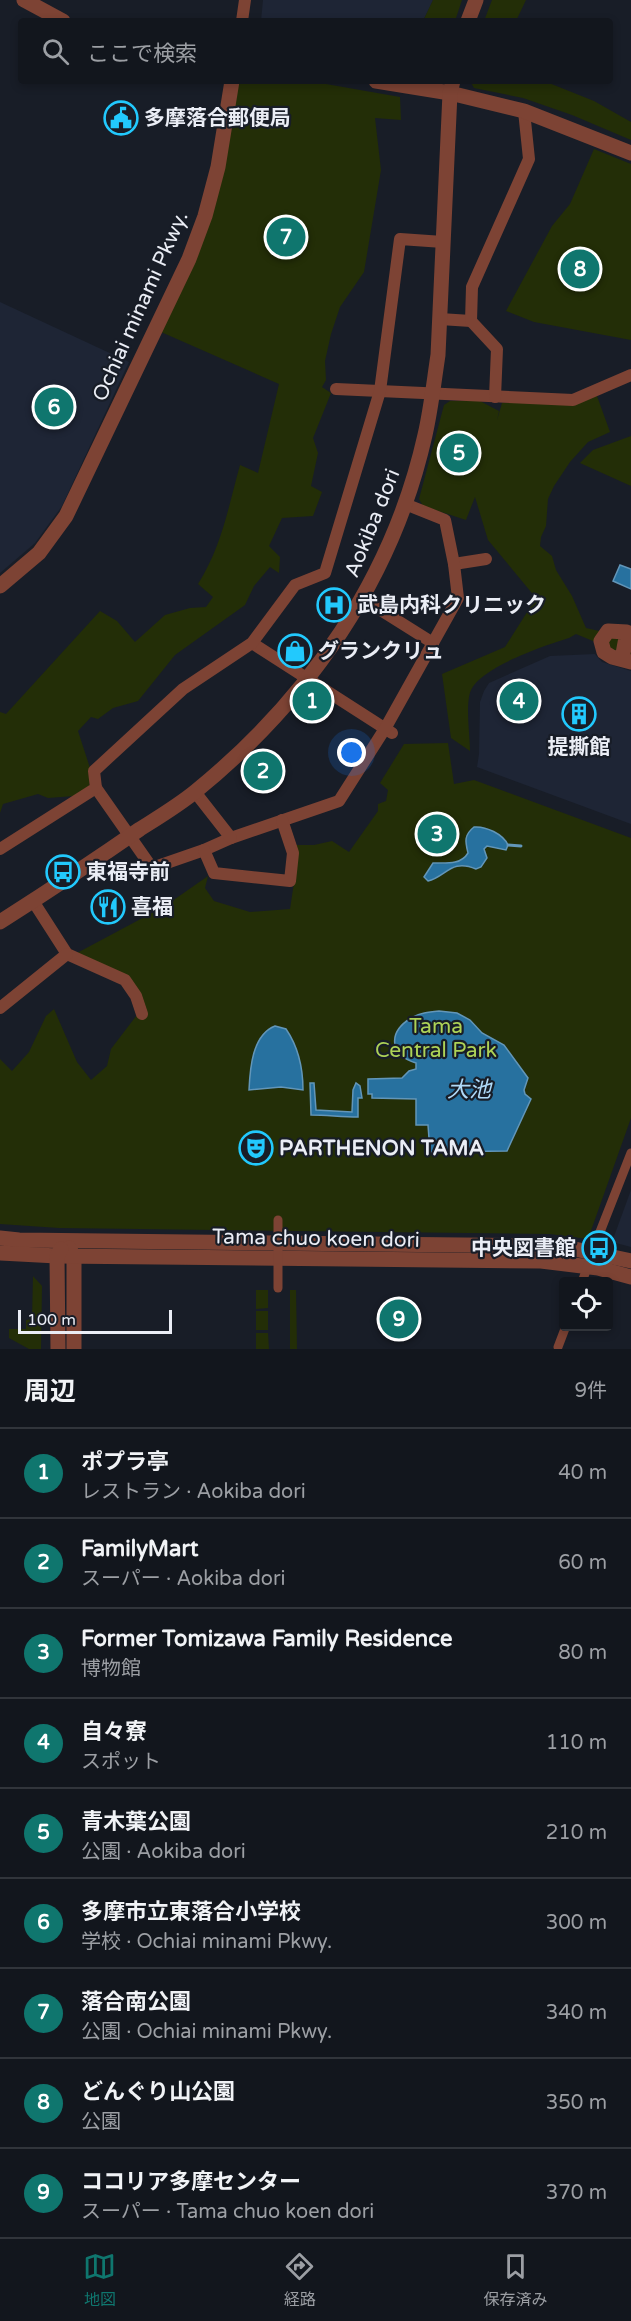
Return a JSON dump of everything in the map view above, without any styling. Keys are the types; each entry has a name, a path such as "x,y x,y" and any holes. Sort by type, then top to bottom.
{"street":[{"path":"24,0 57,18"},
{"path":"242,18 245,0"},
{"path":"469,18 476,0"},
{"name":"Ochiai minami Pkwy.","path":"0,586 39,553 66,516 189,259 205,216 218,166 232,84"},
{"path":"414,84 451,87 524,111 631,153"},
{"name":"Aokiba dori","path":"0,922 195,792 266,727 308,679 338,639 363,599 385,556 405,504 423,445 432,395 440,319 451,87"},
{"path":"471,321 472,287 529,159 524,111"},
{"path":"405,504 445,520 458,598 389,730 339,801 152,868 96,788 94,771 183,689 252,643 295,585 325,573 380,391 400,239 443,242"},
{"path":"440,319 471,321 497,349 495,397"},
{"path":"336,389 573,400 631,375"},
{"path":"454,564 486,559"},
{"path":"363,599 433,643"},
{"path":"608,631 629,632 627,660 604,652 601,640 608,631"},
{"path":"252,643 389,730"},
{"path":"0,849 96,788"},
{"path":"195,792 231,838"},
{"path":"204,850 214,873 290,881 293,853 282,820"},
{"path":"33,901 67,954 125,980 136,996 142,1014"},
{"path":"0,1008 67,954"},
{"path":"583,1277 631,1153"},
{"path":"278,1220 278,1288"},
{"name":"Tama chuo koen dori","path":"0,1238 65,1241 543,1246 570,1248 631,1261"},
{"path":"58,1349 57,1256 65,1241"},
{"path":"65,1241 74,1257 75,1349"},
{"name":"Tama chuo koen dori","path":"0,1253 74,1257 541,1261 598,1269 631,1277"},
{"path":"558,1347 564,1331"}],"shaded area":[{"path":"263,0 433,0 424,18 261,18"},
{"path":"0,302 129,362 62,506 35,543 0,573"},
{"path":"595,654 602,662 631,671 631,824 477,767 480,702 489,683 550,656"},
{"path":"631,1190 631,1247 612,1242"}],"green space":[{"path":"433,0 462,0 456,18 424,18"},
{"path":"492,0 526,0 517,18 485,18"},
{"path":"238,84 326,84 400,97 401,120 375,118 381,170 364,272 340,307 325,361 326,380 322,387 331,393 313,438 318,453 311,486 322,492 313,516 282,518 269,546 280,557 279,573 270,567 254,586 245,605 175,655 138,701 113,708 98,719 91,717 78,731 91,771 89,789 74,796 48,798 38,794 3,804 0,813 0,712 6,714 100,611 117,621 135,642 165,615 190,608 206,607 213,597 198,584 219,541 240,465 258,473 279,384 161,332 192,262"},
{"path":"472,84 552,84 594,101 631,122 631,140 572,115 523,98 474,88"},
{"path":"594,149 631,164 631,340 534,322 506,311 552,226 570,204"},
{"path":"597,396 610,432 588,442 570,462 554,486 548,499 546,526 540,546 552,556 556,570 572,596 586,628 631,638 631,655 576,634 500,665 477,681 471,690 468,711 470,751 451,738 442,674 505,647 536,598 488,540 475,497 466,520 423,506 419,499 444,405 450,401 480,401 499,411 497,420 502,403"},
{"path":"631,436 631,486 580,463 593,450"},
{"name":"Tama Central Park","path":"448,743 454,784 474,780 631,838 631,1118 588,1239 550,1234 59,1228 0,1224 0,1059 12,1071 29,1052 46,1016 54,1009 77,1062 91,1080 107,1066 111,1049 143,1007 140,994 77,953 165,906 208,876 205,888 214,901 250,912 290,909 298,856 294,845 314,845 332,841 349,852 378,811 378,804 386,801 388,790 380,783 404,744"},
{"path":"33,1276 42,1286 41,1349 29,1349 9,1338 9,1329 26,1329 26,1320 32,1319"},
{"path":"256,1290 268,1290 268,1308 256,1309"},
{"path":"290,1290 296,1290 297,1349 290,1349"},
{"path":"256,1311 268,1311 268,1330 256,1330"},
{"path":"256,1333 268,1333 269,1349 256,1349"}],"water":[{"path":"620,565 631,569 631,589 613,581"},
{"path":"474,827 484,828 498,834 508,845 506,850 487,846 484,849 487,858 481,867 476,869 467,866 455,867 428,881 424,877 433,863 453,862 465,857 468,853 467,836"},
{"name":"大池","path":"439,1011 457,1013 470,1020 482,1033 504,1045 528,1078 524,1090 531,1099 507,1151 430,1152 428,1125 416,1125 416,1099 372,1098 372,1094 368,1094 368,1079 402,1078 409,1071 416,1069 416,1063 401,1055 397,1049 395,1037 403,1024 411,1018"},
{"path":"275,1026 286,1029 294,1043 301,1066 303,1090 281,1087 249,1090 257,1045 267,1030"},
{"path":"310,1083 314,1083 316,1110 352,1112 353,1090 356,1083 360,1086 362,1098 358,1098 358,1117 311,1115"}],"waterway":[{"path":"508,845 521,846"}],"place":[{"name":"多摩落合郵便局","path":"121,118"},
{"name":"落合南公園","path":"286,237"},
{"name":"どんぐり山公園","path":"580,269"},
{"name":"多摩市立東落合小学校","path":"54,407"},
{"name":"青木葉公園","path":"459,453"},
{"name":"武島内科クリニック","path":"334,605"},
{"name":"グランクリュ","path":"295,651"},
{"name":"ポプラ亭","path":"312,701"},
{"name":"自々寮","path":"519,701"},
{"name":"提撕館","path":"579,714"},
{"name":"FamilyMart","path":"263,771"},
{"name":"Former Tomizawa Family Residence","path":"437,834"},
{"name":"東福寺前","path":"63,872"},
{"name":"喜福","path":"108,907"},
{"name":"PARTHENON TAMA","path":"256,1148"},
{"name":"中央図書館","path":"599,1248"},
{"name":"ココリア多摩センター","path":"399,1319"}]}
